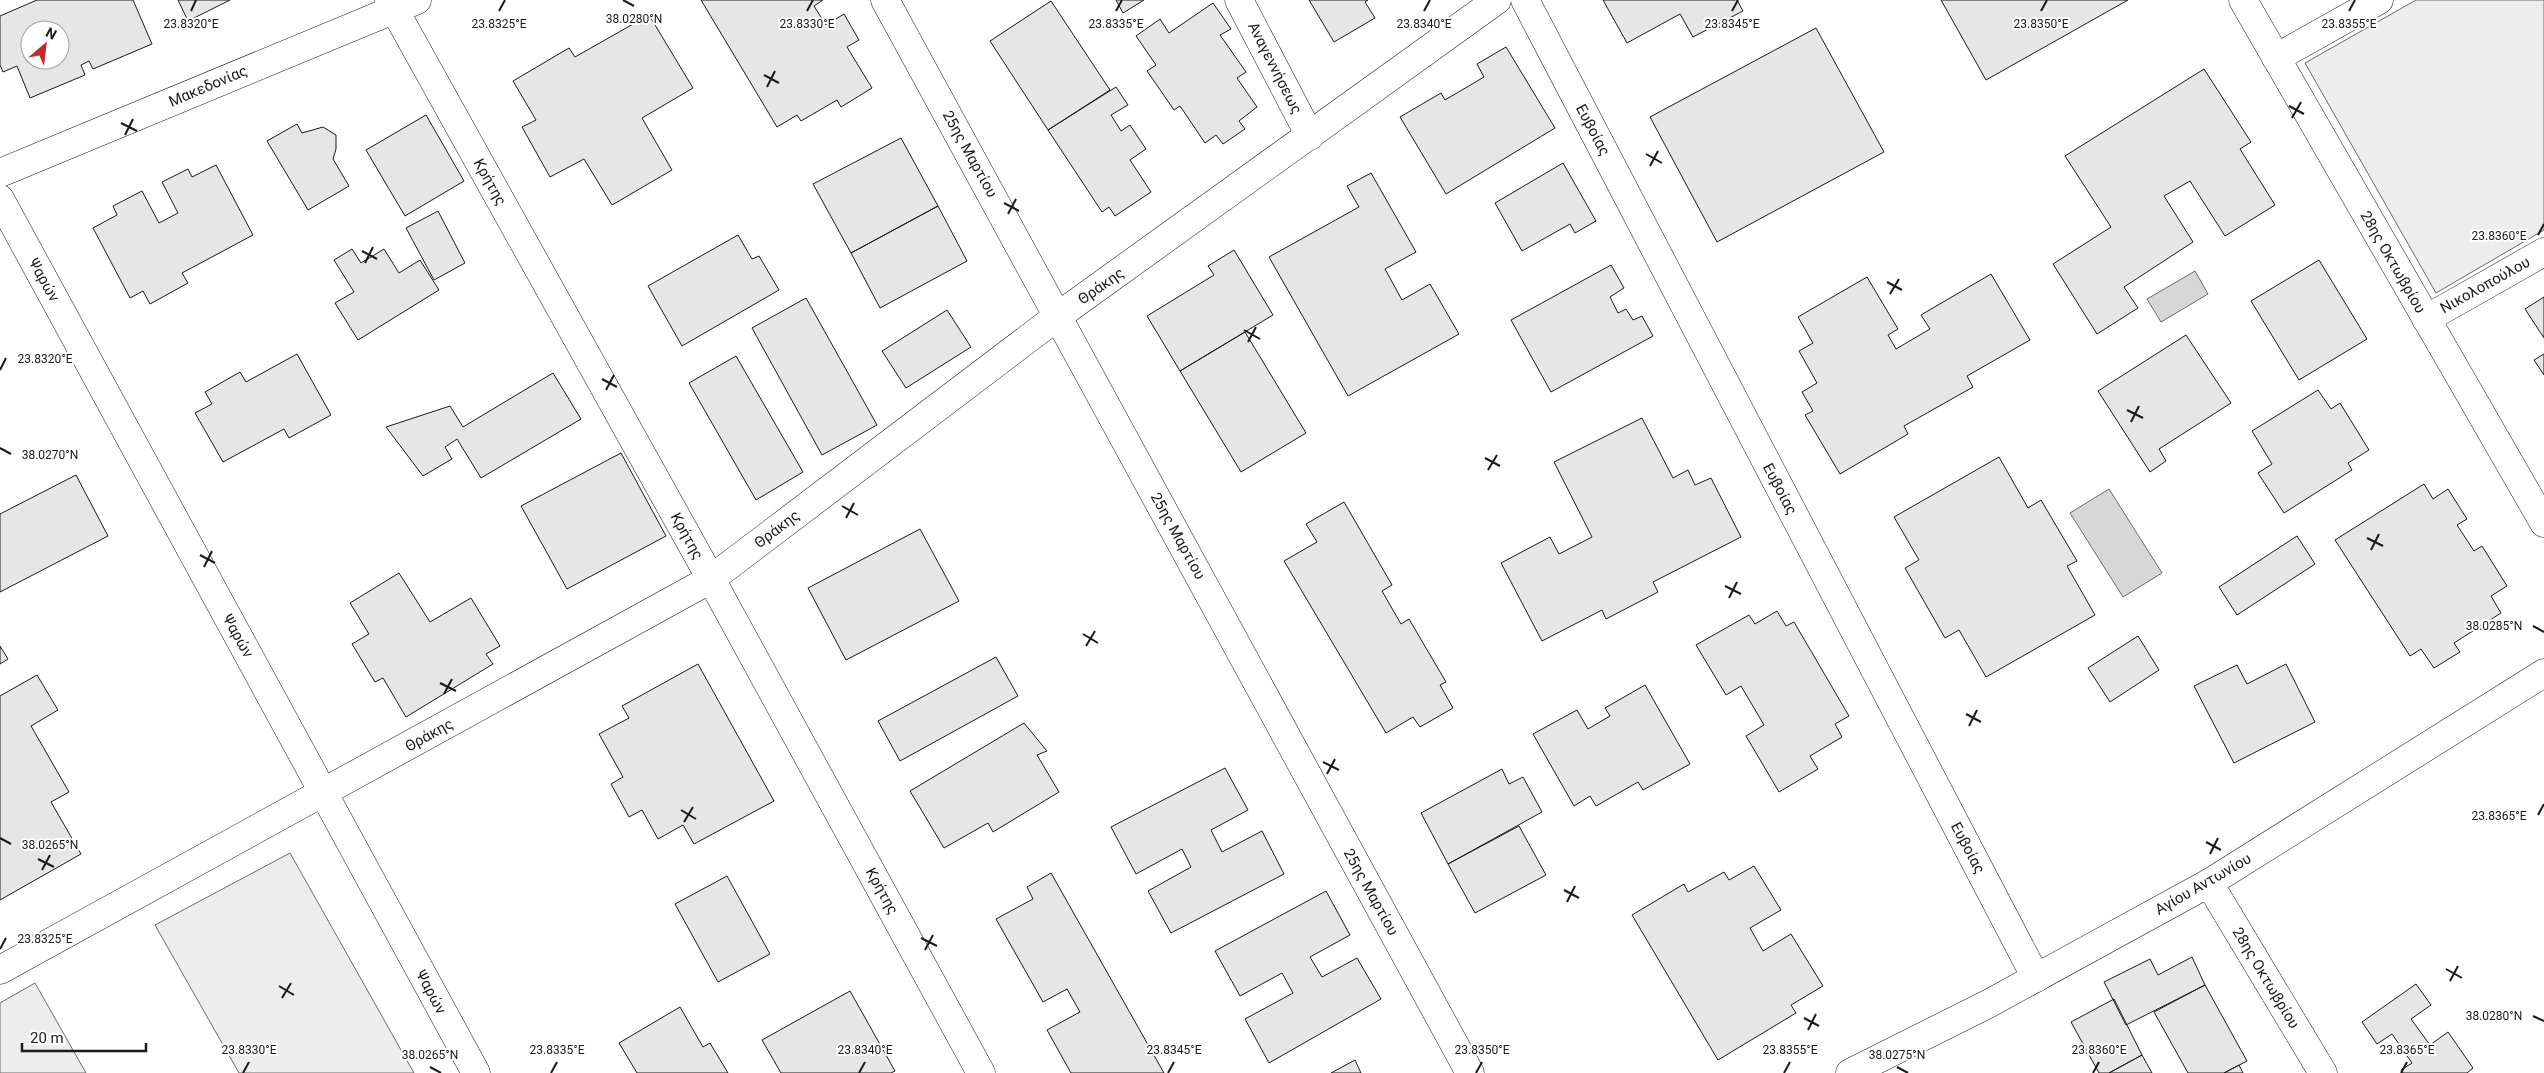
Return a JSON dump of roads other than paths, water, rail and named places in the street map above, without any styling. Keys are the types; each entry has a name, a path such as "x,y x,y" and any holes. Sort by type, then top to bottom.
{"street":[{"name":"25ης Μαρτίου","path":"885,0 1470,1073"},
{"name":"Αναγεννήσεως","path":"1240,0 1310,136"},
{"name":"Θράκης","path":"0,970 711,578 1058,316 1497,0"},
{"name":"Ευβοίας","path":"1525,0 2036,978"},
{"name":"28ης Οκτωβρίου","path":"2243,0 2544,523"},
{"path":"2276,58 2378,0"},
{"name":"Μακεδονίας","path":"0,173 400,3"},
{"name":"Κρήτης","path":"400,3 711,578 982,1073"},
{"name":"Ψαρών","path":"0,199 476,1073"},
{"name":"Νικολοπούλου","path":"2426,319 2544,252"},
{"name":"Αγίου Αντωνίου","path":"1850,1073 2036,978 2209,883 2544,673"},
{"name":"28ης Οκτωβρίου","path":"2209,883 2323,1073"}]}
